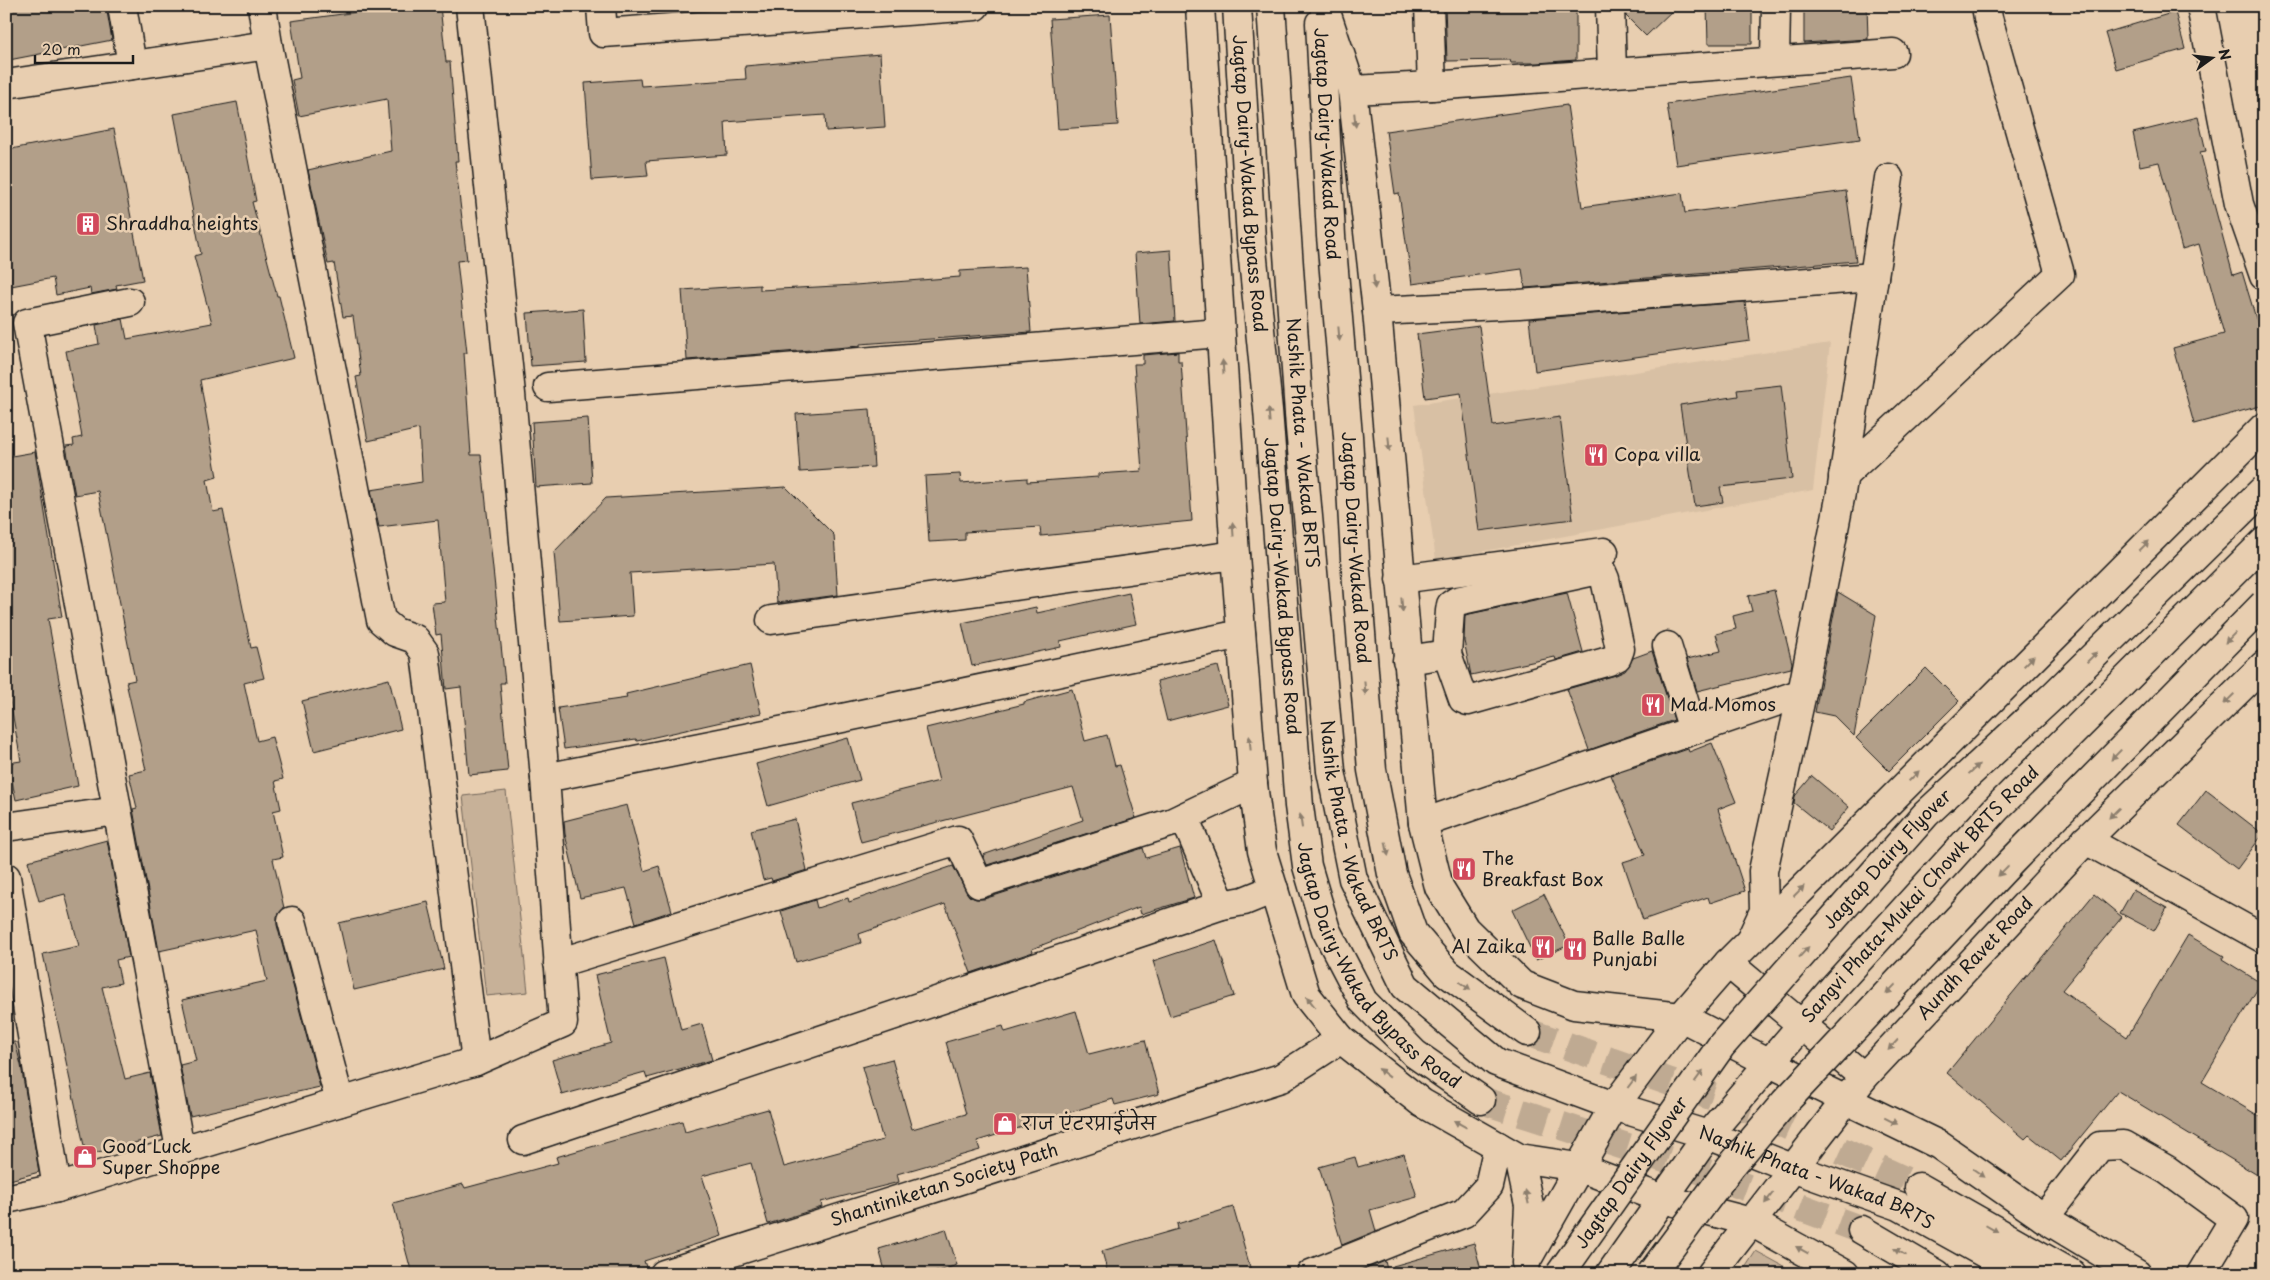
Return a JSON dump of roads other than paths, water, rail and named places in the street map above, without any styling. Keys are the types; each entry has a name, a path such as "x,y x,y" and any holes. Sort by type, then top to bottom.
{"street":[{"path":"122,6 132,65"},
{"path":"262,6 268,46 381,620 395,632 415,640 425,653 476,1061"},
{"path":"6,1199 57,1188 180,1149 476,1061 563,1023 545,778 512,394 470,6"},
{"path":"601,6 603,33 975,6"},
{"path":"1200,6 1235,555 1254,784 1262,851 1306,995 1342,1040 1422,1103 1508,1152 1578,1167 1663,1199 1751,1222 1845,1274"},
{"name":"Jagtap Dairy-Wakad Bypass Road","path":"1237,6 1251,239 1268,410 1299,806 1307,866 1326,930 1364,1001 1415,1054 1480,1100"},
{"name":"Nashik Phata - Wakad BRTS","path":"1272,6 1299,419 1331,771 1353,879 1405,986 1496,1062 1614,1106 1708,1135 1792,1168 1899,1206 2022,1274"},
{"name":"Jagtap Dairy-Wakad Road","path":"1319,6 1331,236 1348,436 1355,558 1370,751 1392,874 1413,933 1447,973 1527,1032"},
{"path":"1324,6 1352,90 1377,311 1422,823 1439,887 1465,928 1522,985 1574,1005 1681,1017 1770,1063 1939,1144 2044,1218 2137,1274"},
{"path":"1429,6 1432,86"},
{"path":"1610,6 1612,72"},
{"path":"1775,61 1776,6"},
{"path":"1843,476 2060,274 1986,6"},
{"path":"2200,6 2239,204 2264,276"},
{"path":"6,84 268,46"},
{"path":"1352,90 1893,53"},
{"path":"1751,939 1764,911 1763,871 1802,693 1843,476 1889,178"},
{"path":"1377,311 1519,304 1874,277"},
{"path":"130,302 22,332 117,811 180,1149"},
{"path":"548,387 1220,333"},
{"path":"1523,1268 1578,1167 1614,1106 1681,1017 1728,963 2264,427"},
{"name":"Jagtap Dairy Flyover","path":"1560,1274 1721,1046 1919,822 2054,695 2264,489"},
{"name":"Sangvi Phata-Mukai Chowk BRTS Road","path":"1610,1274 1708,1135 1801,1024 1996,809 2264,542"},
{"path":"1400,579 1604,552"},
{"path":"771,620 1235,555"},
{"path":"1594,571 1602,572 1620,650 1617,657 1609,661 1468,701 1462,699 1447,654 1451,605 1457,601 1594,571"},
{"path":"1651,1274 1731,1166 1785,1102 2012,861 2264,604"},
{"path":"545,778 790,729 1241,634"},
{"path":"1667,646 1693,730"},
{"path":"1407,660 1447,654"},
{"name":"Aundh Ravet Road","path":"1711,1274 1864,1077 2086,840 2264,665"},
{"path":"1422,823 1802,693"},
{"path":"558,963 958,840 979,884 1184,817 1254,784"},
{"path":"6,827 117,811"},
{"path":"1184,817 1222,905"},
{"path":"2086,840 2264,939"},
{"path":"6,877 57,1188"},
{"path":"523,1140 1222,905 1244,901 1274,889"},
{"path":"292,921 340,1102"},
{"path":"1728,963 1864,1077"},
{"name":"Shantiniketan Society Path","path":"664,1274 1281,1078 1342,1040"},
{"path":"2044,1218 2100,1146 2123,1145 2167,1170 2234,1219 2201,1274"},
{"path":"1508,1152 1529,1205 1523,1268"},
{"path":"1311,1274 1464,1213 1489,1186 1508,1152"},
{"path":"1919,1187 2072,1274"},
{"path":"1862,1230 1937,1274"}],"tunnel":[{"path":"1527,1032 1762,1114 1919,1187"},
{"path":"1481,1100 1702,1171 1862,1230"}],"place":[{"name":"Shraddha heights","path":"88,224"},
{"name":"Copa villa","path":"1596,455"},
{"name":"Mad Momos","path":"1653,705"},
{"name":"The Breakfast Box","path":"1464,869"},
{"name":"Al Zaika","path":"1543,947"},
{"name":"Balle Balle Punjabi","path":"1575,949"},
{"name":"राज एंटरप्राईजेस","path":"1005,1124"},
{"name":"Good Luck Super Shoppe","path":"85,1157"}]}
